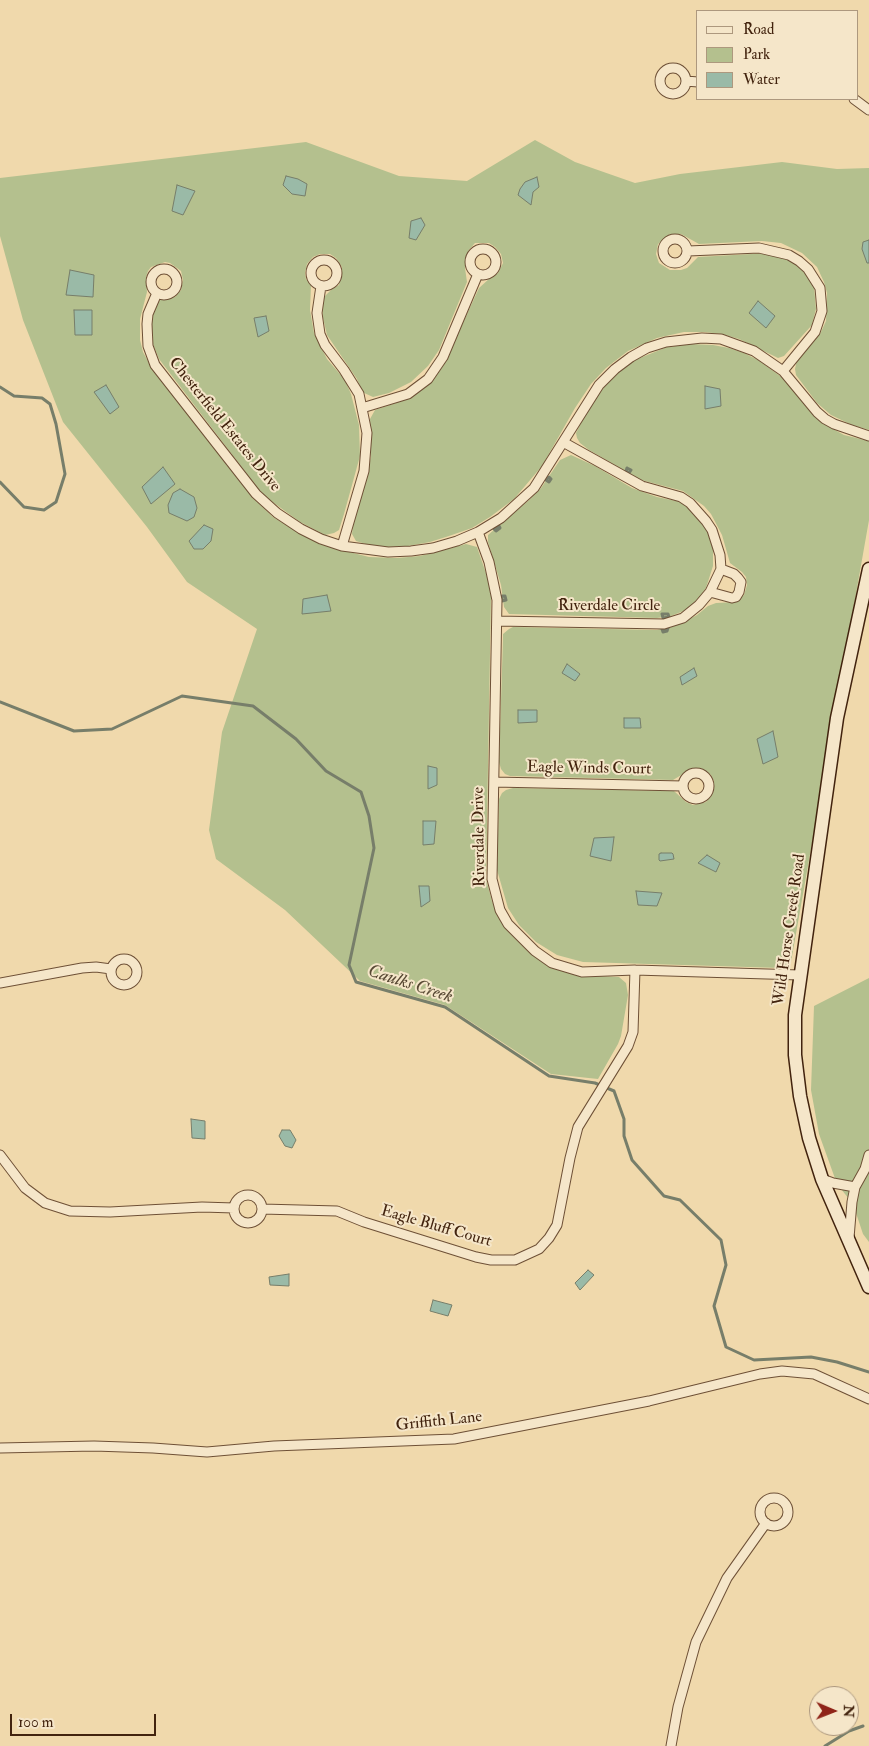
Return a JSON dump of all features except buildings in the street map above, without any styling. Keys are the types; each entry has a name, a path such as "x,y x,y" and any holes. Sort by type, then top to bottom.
{"main road":[{"name":"Wild Horse Creek Road","path":"869,569 837,718 795,1015 800,1096 809,1138 822,1179 869,1287"}],"street":[{"path":"686,82 696,82"},
{"path":"855,100 869,110"},
{"path":"688,251 759,248 789,255 808,269 820,288 821,317 815,332 783,371"},
{"path":"362,408 408,394 428,379 443,357 478,274"},
{"path":"321,286 317,312 320,334 325,345 352,381 359,394 366,433 364,471 342,546"},
{"name":"Chesterfield Estates Drive","path":"157,293 148,314 147,324 148,346 155,365 256,494 277,513 300,528 321,539 342,546 388,552 433,548 478,532 506,515 534,488 599,385 615,368 631,357 648,348 666,342 702,338 721,339 754,351 783,371 825,419 869,436"},
{"path":"563,442 642,486 681,497 690,503 706,520 712,530 720,555 721,569 734,574 741,582 736,597 732,598 710,592"},
{"name":"Riverdale Drive","path":"478,532 489,562 497,600 492,879 500,910 508,924 535,951 552,963 582,972 635,970 800,974"},
{"name":"Riverdale Circle","path":"497,621 664,624 676,621 690,614 710,592 721,569"},
{"name":"Eagle Winds Court","path":"494,782 683,786"},
{"path":"0,983 82,968 111,969"},
{"name":"Eagle Bluff Court","path":"262,1209 337,1211 364,1222 476,1257 504,1261 515,1260 538,1249 549,1238 557,1225 578,1127 628,1046 633,1032 635,970"},
{"path":"0,1155 25,1188 45,1203 70,1211 110,1212 202,1207 234,1208"},
{"path":"849,1238 855,1186 865,1169 869,1155"},
{"path":"822,1179 833,1184 855,1186"},
{"path":"248,1195 259,1201 262,1209 256,1221 248,1223 236,1217 234,1208 237,1200 248,1195"},
{"name":"Griffith Lane","path":"0,1448 94,1446 207,1452 274,1446 454,1439 649,1401 760,1374 782,1372 814,1374 869,1398"},
{"path":"672,1746 678,1707 696,1642 727,1578 766,1523"}],"green space":[{"path":"535,140 575,162 635,183 680,174 782,162 837,169 869,168 869,430 852,425 831,415 817,403 796,375 797,360 820,334 826,321 827,293 817,267 802,253 781,243 762,241 699,244 681,234 670,234 658,244 656,254 659,263 670,270 687,268 698,257 769,253 779,254 796,262 810,276 814,287 816,309 812,325 784,356 778,358 739,339 722,334 704,332 684,332 657,338 628,351 606,368 591,384 542,466 514,499 490,517 472,528 430,542 408,546 387,547 369,545 356,541 352,534 371,457 370,419 375,410 396,403 412,394 436,375 443,366 479,288 498,273 503,263 501,254 495,247 489,243 475,243 469,250 465,268 467,282 439,350 428,366 411,382 389,393 373,397 362,392 357,379 327,335 322,305 324,297 339,285 342,267 336,258 330,254 320,254 313,257 307,264 305,273 306,279 311,285 310,310 314,333 327,359 345,380 351,394 359,425 360,456 339,530 334,533 325,535 300,522 263,495 159,359 150,337 150,323 153,310 161,299 175,297 181,290 183,280 181,271 170,263 165,262 151,267 148,271 146,277 147,292 140,319 140,340 143,352 151,367 252,497 273,517 302,535 330,547 369,557 397,558 420,556 466,544 477,547 488,579 491,596 486,879 498,915 522,945 533,955 551,965 582,975 619,977 626,983 628,995 621,1036 598,1079 551,1074 445,1005 360,981 285,910 216,859 209,830 222,732 257,629 187,582 147,527 63,422 23,320 0,236 0,178 306,142 399,176 467,181"},
{"path":"691,344 729,348 758,360 783,378 808,409 826,425 844,435 869,441 869,520 791,962 787,967 781,968 583,962 557,955 536,942 519,925 508,908 497,870 499,799 506,790 513,788 674,791 686,802 693,805 706,802 713,793 714,781 711,775 703,769 693,768 673,780 510,776 501,769 499,762 503,634 509,629 513,627 657,630 682,623 716,603 736,602 744,595 747,585 746,577 730,563 722,535 711,514 704,506 683,491 641,480 589,450 577,438 576,433 595,400 607,383 626,366 635,360 667,347"},
{"path":"571,455 595,466 632,488 657,497 681,502 696,514 705,525 713,548 713,566 706,588 700,597 686,610 671,616 657,618 509,614 504,607 501,585 488,542 488,535 541,488 560,460"},
{"path":"869,978 869,1242 863,1234 853,1204 837,1184 819,1134 811,1090 814,1006"}],"water":[{"path":"286,176 307,184 305,196 292,194 283,185"},
{"path":"537,177 539,187 533,192 531,205 518,195 525,182"},
{"path":"177,185 195,191 183,215 172,211"},
{"path":"421,218 425,225 416,240 409,238 411,221"},
{"path":"869,240 869,263 867,263 862,249 863,242"},
{"path":"70,270 94,275 93,297 66,295"},
{"path":"758,301 775,316 766,328 749,313"},
{"path":"74,310 92,310 92,335 75,335"},
{"path":"266,316 269,331 258,337 254,318"},
{"path":"106,385 119,407 110,414 94,392"},
{"path":"705,386 720,389 721,406 705,409"},
{"path":"163,467 175,484 151,504 142,487"},
{"path":"180,489 194,497 197,508 194,517 187,521 169,513 168,505 173,493"},
{"path":"204,525 213,529 211,541 203,549 194,549 189,541"},
{"path":"327,595 331,611 302,614 303,599"},
{"path":"567,664 580,674 575,681 562,673"},
{"path":"694,668 697,676 682,685 680,677"},
{"path":"518,710 537,710 537,722 518,723"},
{"path":"624,718 640,718 641,728 624,728"},
{"path":"773,731 778,757 763,764 757,739"},
{"path":"428,766 437,768 437,785 428,789"},
{"path":"423,821 436,821 434,844 423,845"},
{"path":"614,837 611,861 590,856 594,838"},
{"path":"672,853 674,859 660,861 659,854"},
{"path":"707,855 720,863 716,872 698,863"},
{"path":"419,886 429,886 430,901 421,907"},
{"path":"636,891 662,893 657,906 638,905"},
{"path":"191,1119 205,1121 205,1139 192,1138"},
{"path":"282,1130 290,1130 296,1140 292,1148 285,1146 279,1136"},
{"path":"588,1270 594,1275 580,1290 575,1283"},
{"path":"289,1274 289,1286 270,1285 269,1277"},
{"path":"433,1300 452,1305 448,1316 430,1311"}],"waterway":[{"name":"Caulks Creek","path":"0,387 14,396 42,398 50,404 56,424 65,474 56,502 44,510 24,507 0,482"},
{"path":"627,468 631,470 629,473 626,471 627,468"},
{"path":"549,477 551,479 549,482 546,480 549,477"},
{"path":"499,526 500,528 496,531 494,529 499,526"},
{"path":"502,596 505,596 506,600 502,601 502,596"},
{"path":"662,614 668,614 669,617 663,618 662,614"},
{"path":"668,628 667,631 663,632 662,629 668,628"},
{"name":"Caulks Creek","path":"0,702 74,731 112,729 182,696 253,706 296,739 326,771 361,792 369,816 374,848 349,965 356,982 445,1007 549,1076 595,1083 614,1091 624,1119 624,1136 632,1160 664,1196 680,1200 721,1240 726,1265 714,1306 726,1347 754,1360 811,1357 837,1362 869,1372"},
{"path":"825,1746 849,1731 863,1726"}]}
